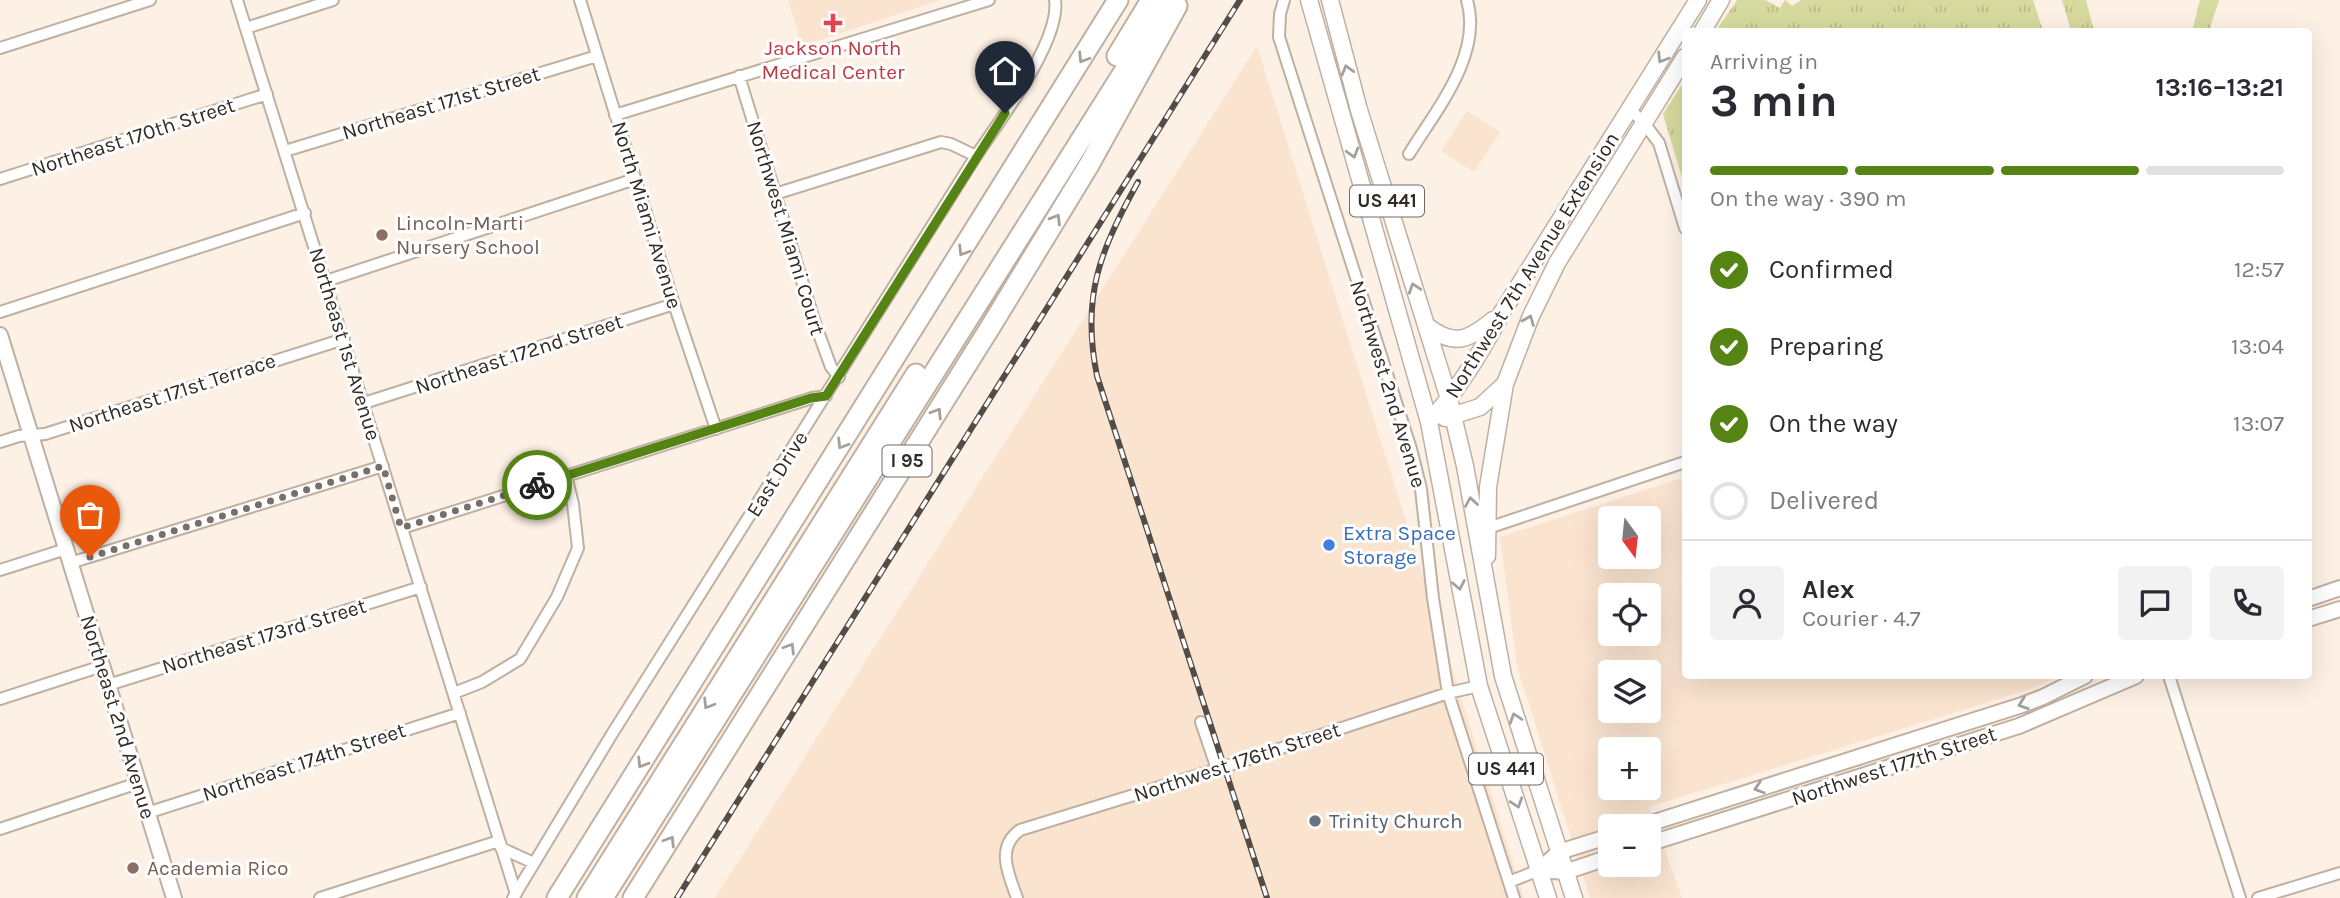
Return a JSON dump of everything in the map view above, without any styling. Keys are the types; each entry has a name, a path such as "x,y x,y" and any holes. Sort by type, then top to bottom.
{"highway":[{"path":"558,898 1118,0"},
{"path":"603,898 1051,174 1151,0"},
{"name":"I 95","path":"633,898 991,327 1096,153 1170,9 1180,0"},
{"path":"587,898 786,579 1051,174 1170,9 1193,0"}],"main road":[{"name":"US 441","path":"1309,0 1429,422"},
{"name":"US 441","path":"1329,0 1363,122 1450,400 1509,698 1574,898"},
{"name":"Northwest 7th Avenue Extension","path":"1429,422 1450,400 1698,0"},
{"path":"1704,28 1721,0"},
{"name":"Northwest 7th Avenue Extension","path":"1429,422 1480,407 1505,384 1531,316 1557,263 1682,62"},
{"path":"1427,326 1445,337 1462,339 1479,332 1501,314"},
{"path":"1487,593 1490,470 1505,384"},
{"name":"Northwest 2nd Avenue","path":"1429,422 1479,685 1548,898"}],"street":[{"path":"0,48 150,0"},
{"name":"Northeast 1st Avenue","path":"237,0 454,693 514,896"},
{"path":"246,28 333,0"},
{"name":"North Miami Avenue","path":"580,0 674,304 716,429"},
{"path":"615,115 989,0"},
{"name":"East Drive","path":"514,896 612,734 1019,92 1053,27 1055,0"},
{"name":"Northwest 2nd Avenue","path":"1284,0 1279,37 1412,449 1422,489 1433,598 1448,693 1514,898"},
{"path":"1409,154 1463,65 1471,32 1467,0"},
{"name":"Northeast 171st Street","path":"285,151 597,56"},
{"name":"Northwest Miami Court","path":"739,76 831,368 839,377"},
{"name":"Northeast 170th Street","path":"0,179 267,94"},
{"path":"1630,109 1644,122 1659,143 1682,218"},
{"path":"775,194 941,142 976,156"},
{"path":"326,281 635,179"},
{"path":"0,312 305,213"},
{"name":"Northeast 172nd Street","path":"364,403 674,304"},
{"name":"Northeast 2nd Avenue","path":"0,335 174,898"},
{"name":"Northeast 171st Terrace","path":"0,442 45,434 344,339"},
{"path":"401,528 811,398 826,396"},
{"path":"1488,528 1682,463"},
{"path":"70,563 383,466"},
{"path":"454,693 482,682 520,659 557,597 578,548 573,504 566,476"},
{"path":"0,570 66,548"},
{"name":"Northeast 173rd Street","path":"108,685 421,587"},
{"path":"2312,597 2340,588"},
{"path":"2312,618 2340,609"},
{"path":"0,699 102,666"},
{"name":"Northwest 177th Street","path":"1661,820 2022,705 2078,679"},
{"name":"Northwest 177th Street","path":"1661,840 2020,726 2129,679"},
{"path":"2170,679 2240,898"},
{"name":"Northwest 176th Street","path":"1017,898 1005,862 1005,851 1014,834 1020,830 1479,685"},
{"name":"Northeast 174th Street","path":"147,813 460,713"},
{"path":"1201,722 1217,769"},
{"path":"0,829 138,783"},
{"path":"1509,882 1539,870 1559,852 1598,840"},
{"path":"320,898 500,844 534,863"},
{"path":"1539,870 1565,872 1598,861"},
{"path":"2258,898 2340,873"}],"shaded area":[{"name":"Jackson North Medical Center","path":"788,0 940,0 802,46"},
{"path":"1257,46 1524,898 715,898"},
{"path":"1467,111 1500,132 1474,172 1441,151"},
{"path":"1682,478 1682,679 2053,679 2034,688 1649,807 1652,814 1598,814 1598,877 1661,877 1661,840 1682,898 1590,898 1517,666 1500,537"}],"green space":[{"path":"1737,0 1765,0 1780,8 1785,0 1792,6 1801,0 2033,0 2042,28 1718,28"},
{"path":"2062,0 2086,0 2093,28 2070,28"},
{"path":"2200,0 2219,0 2210,28 2193,28"},
{"path":"1682,85 1682,178 1663,114"}],"railway":[{"path":"677,898 1240,0"},
{"path":"1138,182 1113,230 1097,275 1091,322 1097,376 1267,898"}],"way so far":[{"path":"90,557 383,466 401,528 537,485"}],"place":[{"name":"Jackson North Medical Center","path":"833,23"},
{"name":"Lincoln-Marti Nursery School","path":"382,235"},
{"name":"Extra Space Storage","path":"1329,545"},
{"name":"Trinity Church","path":"1315,821"},
{"name":"Academia Rico","path":"133,868"}],"route":[{"path":"537,485 811,398 826,396 1005,113"}]}
